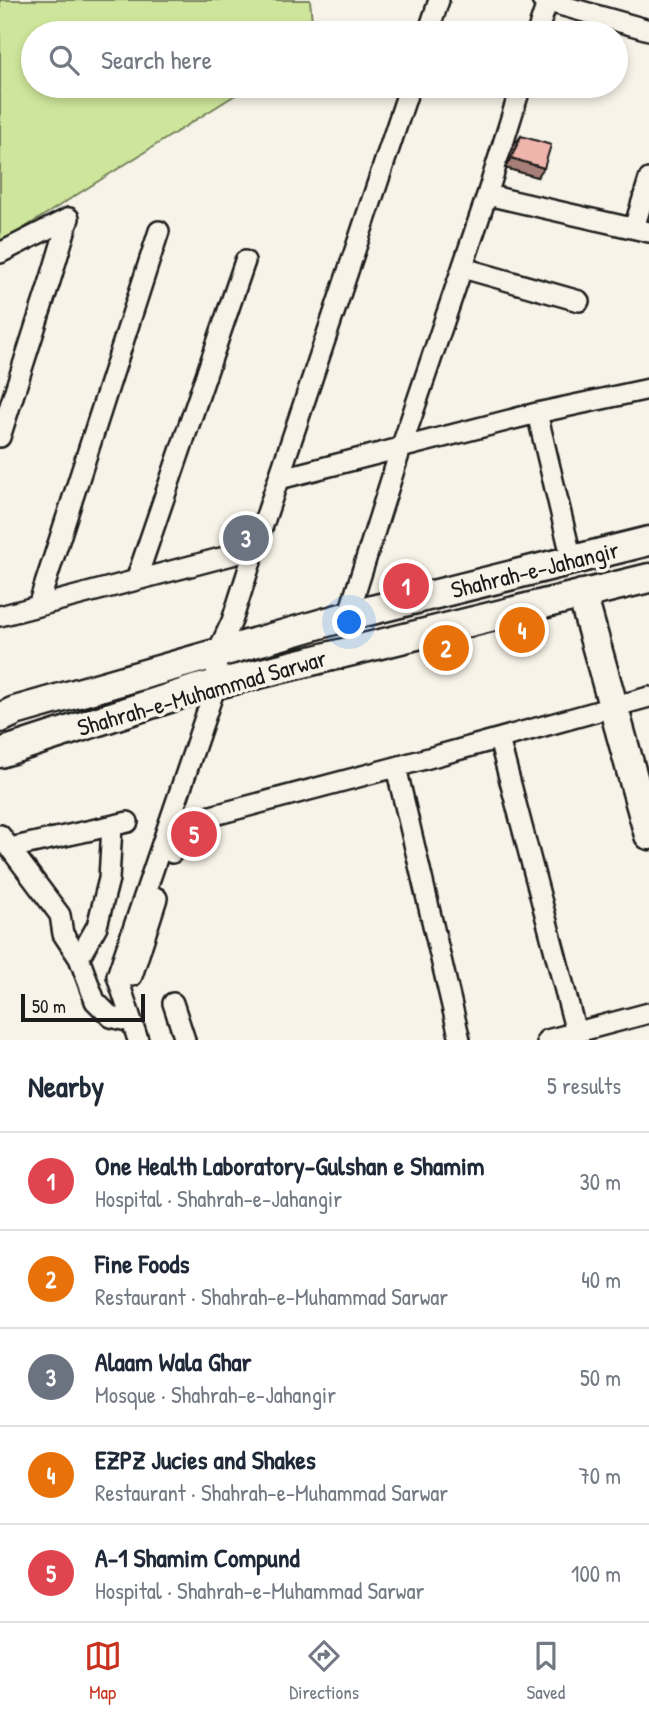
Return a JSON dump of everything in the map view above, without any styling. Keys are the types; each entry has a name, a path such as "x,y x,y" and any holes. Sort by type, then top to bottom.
{"main road":[{"name":"Shahrah-e-Jahangir","path":"217,653 348,616 649,541"},
{"name":"Shahrah-e-Muhammad Sarwar","path":"0,753 197,690 649,578"},
{"path":"582,594 649,835"},
{"name":"Shahrah-e-Muhammad Sarwar","path":"0,718 15,711 217,653"}],"street":[{"path":"432,21 439,0"},
{"path":"540,21 546,0 618,21"},
{"path":"628,24 649,30"},
{"path":"134,1031 117,976 216,685 217,653 232,621 406,98"},
{"path":"348,616 517,98"},
{"path":"487,195 641,230 649,179"},
{"path":"0,253 69,218 0,437"},
{"path":"38,606 159,231"},
{"path":"136,580 245,261"},
{"path":"463,268 579,301"},
{"path":"279,479 537,413 649,388"},
{"path":"537,413 572,560"},
{"path":"0,616 255,549"},
{"path":"132,976 183,825 649,697"},
{"path":"499,739 577,1036"},
{"path":"396,768 460,1040"},
{"path":"79,958 97,926 120,824 5,841 60,915 63,934 79,958 95,1001 111,1017 134,1031"},
{"path":"173,1003 184,1040"},
{"path":"547,1040 577,1036 649,1013"}],"green space":[{"path":"0,0 310,0 312,21 21,21 21,98 230,98 0,243"}],"building":[{"path":"521,136 551,145 544,168 511,158"}],"place":[{"name":"Alaam Wala Ghar","path":"246,538"},
{"name":"One Health Laboratory-Gulshan e Shamim","path":"406,586"},
{"name":"EZPZ Jucies and Shakes","path":"522,630"},
{"name":"Fine Foods","path":"446,648"},
{"name":"A-1 Shamim Compund","path":"194,834"}]}
